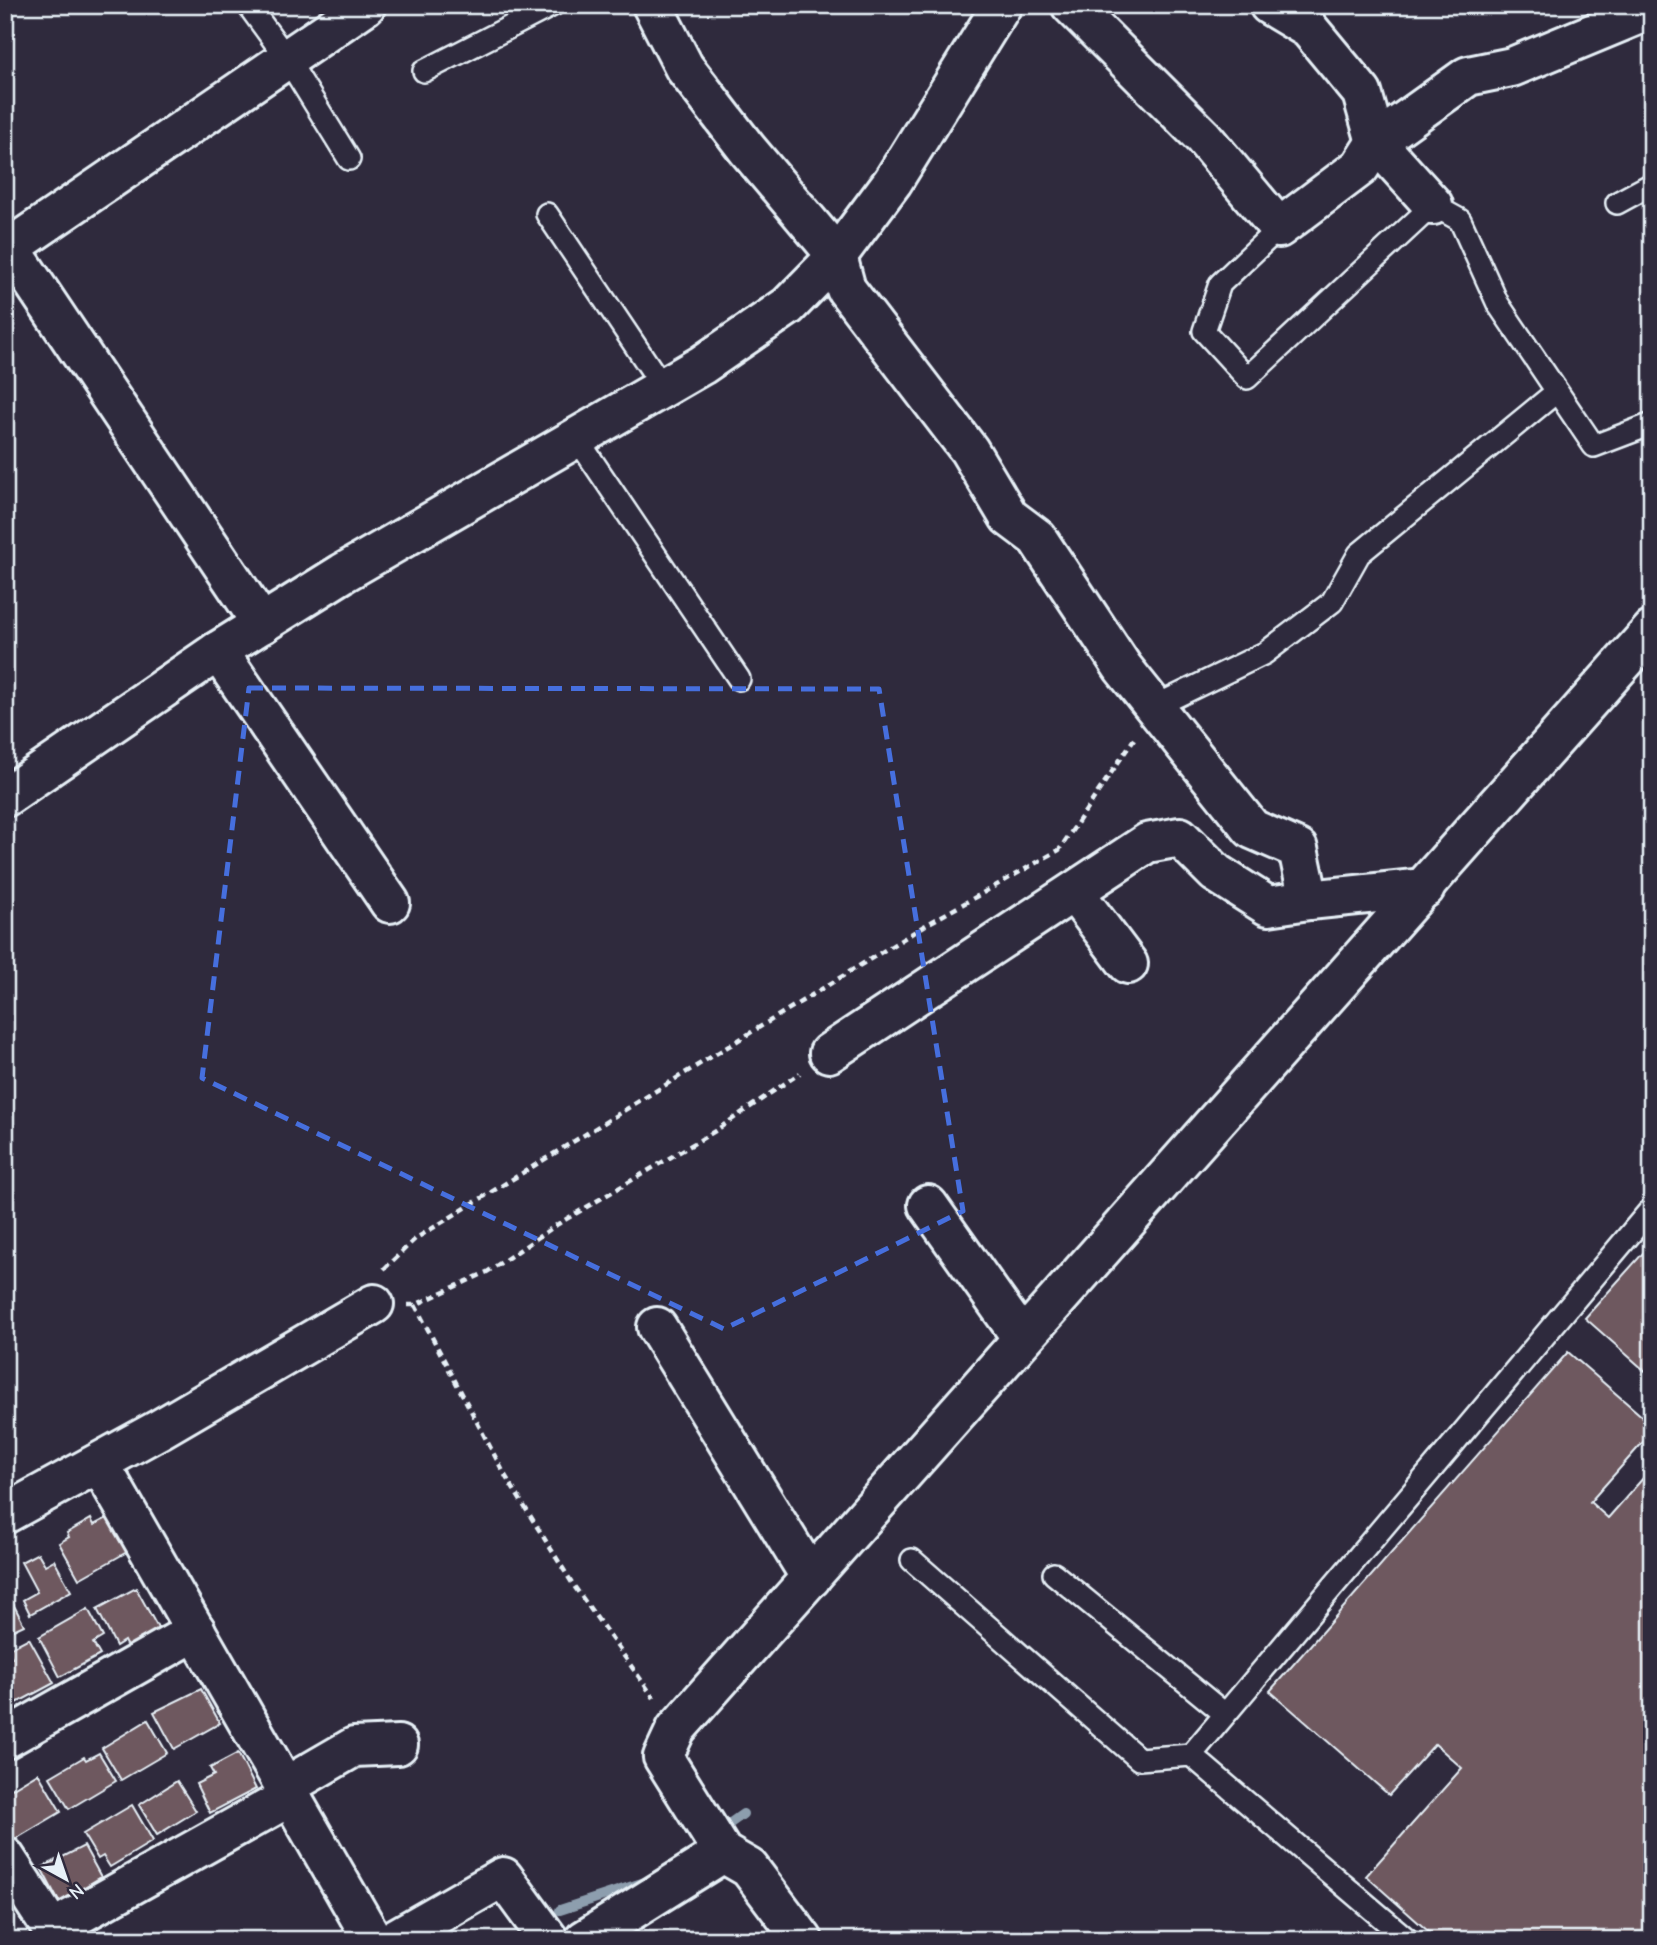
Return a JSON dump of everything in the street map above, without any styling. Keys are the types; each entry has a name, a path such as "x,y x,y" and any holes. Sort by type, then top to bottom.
{"street":[{"path":"262,624 7,247 366,5"},
{"path":"652,5 684,66 747,149 837,256 846,289 969,450 1009,517 1037,538 1123,668 1156,706 1252,830 1298,849 1309,900"},
{"path":"5,797 218,651 343,573 702,365 788,306 837,256 893,181 1002,5"},
{"path":"1071,5 1203,137 1279,228 1360,167 1376,142 1468,76 1511,68 1648,20"},
{"path":"1269,5 1309,29 1362,93 1376,142 1433,205"},
{"path":"803,1940 749,1868 723,1853 663,1756 676,1729 1652,630"},
{"path":"218,651 390,903"},
{"path":"829,1053 1147,843 1180,837 1216,873 1268,906 1425,888"},
{"path":"1074,892 1128,964"},
{"path":"928,1205 1022,1338"},
{"path":"5,1514 99,1463 374,1304"},
{"path":"657,1326 811,1578"},
{"path":"99,1463 373,1940"},
{"path":"5,1740 196,1631"},
{"path":"5,1857 56,1934 288,1791 354,1746 398,1745"},
{"path":"584,1940 723,1853"},
{"path":"393,1940 503,1877 549,1940"}],"lane":[{"path":"248,5 288,60 349,159"},
{"path":"424,71 553,5"},
{"path":"1617,203 1652,184"},
{"path":"1279,228 1220,284 1203,331 1247,378 1433,205 1460,220 1498,304 1555,393 1594,446 1652,424"},
{"path":"547,214 663,387"},
{"path":"1156,706 1265,653 1332,602 1359,554 1555,393"},
{"path":"576,437 739,679"},
{"path":"1191,1755 1652,1208"},
{"path":"912,1560 1139,1759 1191,1755 1408,1940"},
{"path":"1054,1574 1225,1714"}],"path":[{"path":"374,1304 382,1270 415,1238 924,926 1059,850 1156,706"},
{"path":"676,1729 574,1586 506,1477 415,1305 487,1272 558,1224 715,1131 829,1053"}],"highlighted area":[{"path":"249,688 879,689 963,1211 724,1329 202,1078"}],"building":[{"path":"1652,1243 1652,1377 1585,1318"},
{"path":"1568,1352 1652,1425 1652,1432 1590,1502 1608,1518 1652,1468 1652,1940 1438,1940 1366,1876 1462,1768 1435,1744 1389,1795 1270,1691"},
{"path":"107,1518 127,1552 79,1579 59,1543 69,1537 67,1533 91,1519 94,1525"},
{"path":"38,1553 45,1565 54,1560 71,1591 30,1614 23,1600 37,1592 21,1562"},
{"path":"5,1588 24,1625 5,1634"},
{"path":"136,1588 159,1630 127,1647 124,1641 116,1646 97,1609"},
{"path":"88,1609 103,1637 93,1643 100,1655 60,1677 39,1637"},
{"path":"29,1638 54,1683 13,1705 5,1695 5,1661 12,1657 8,1649"},
{"path":"201,1689 220,1723 174,1749 154,1712"},
{"path":"148,1720 167,1753 121,1780 102,1748"},
{"path":"99,1753 116,1781 69,1809 50,1777 84,1757 86,1760"},
{"path":"238,1753 256,1789 210,1813 196,1784 214,1775 210,1768"},
{"path":"38,1773 61,1812 14,1840 5,1825 5,1793"},
{"path":"177,1781 196,1811 157,1835 139,1805"},
{"path":"132,1805 153,1841 110,1867 103,1856 98,1859 83,1834"},
{"path":"84,1846 101,1877 59,1902 41,1868"}],"waterway":[{"path":"722,1829 743,1814"},
{"path":"560,1910 648,1881"}]}
